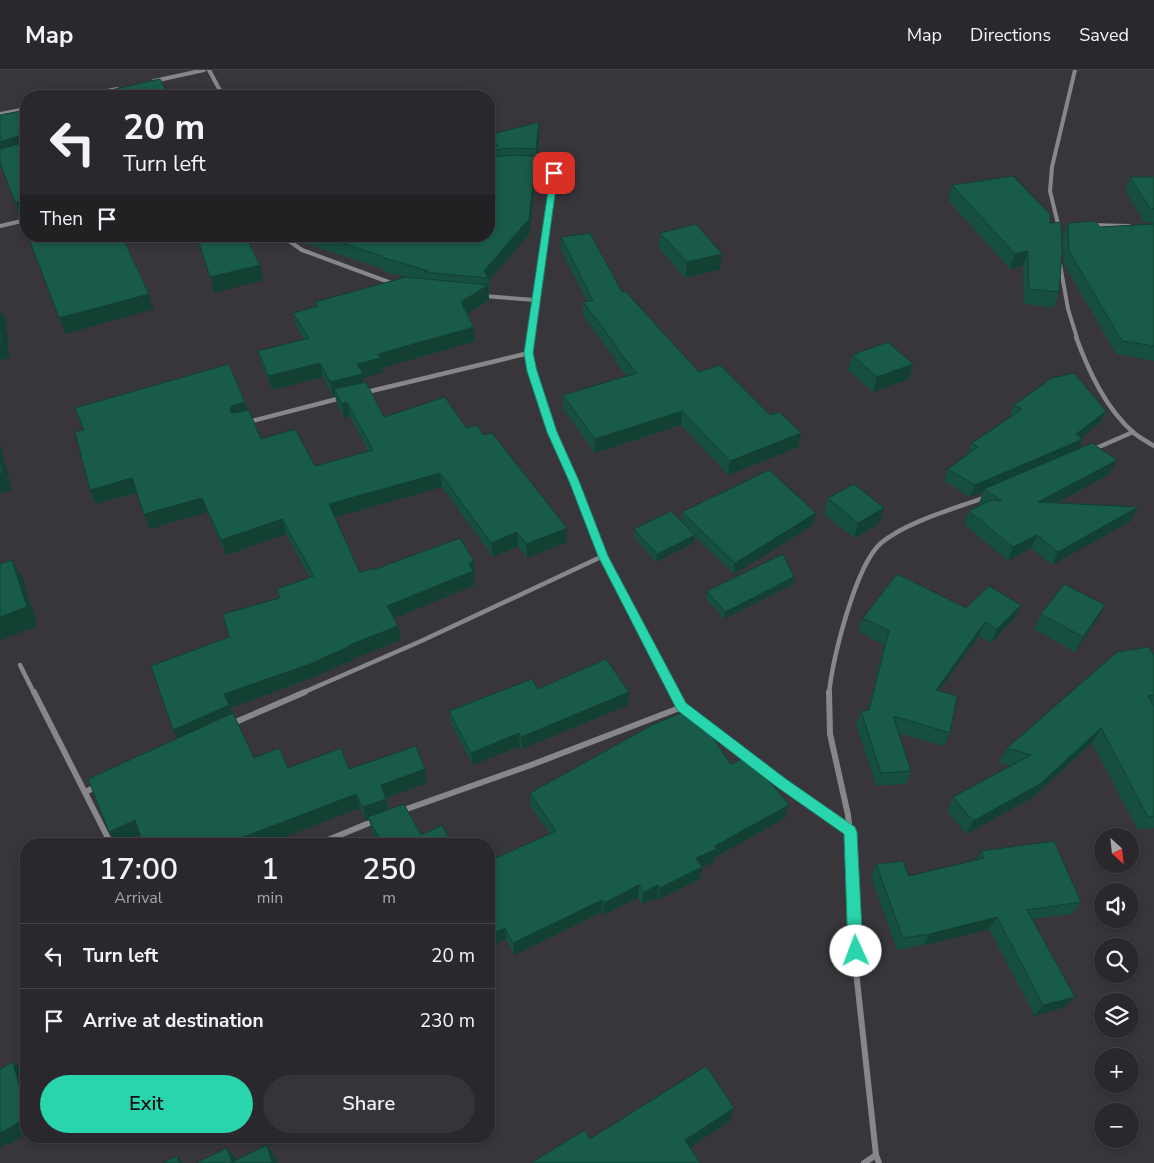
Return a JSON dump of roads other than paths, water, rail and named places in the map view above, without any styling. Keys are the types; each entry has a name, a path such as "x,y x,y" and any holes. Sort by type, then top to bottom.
{"street":[{"path":"148,82 204,70"},
{"path":"209,70 219,90"},
{"path":"1059,233 1059,224 1050,191 1052,167 1075,70"},
{"path":"111,90 120,88"},
{"path":"0,114 20,110"},
{"path":"526,165 536,164 547,167 554,173 529,353 532,371 552,432 574,481 603,556 682,707 850,832"},
{"path":"0,226 20,221"},
{"path":"1088,225 1135,226"},
{"path":"291,242 302,250 382,281 398,285"},
{"path":"1060,261 1063,291 1092,378 1117,415 1133,432 1154,446"},
{"path":"478,296 535,300"},
{"path":"365,392 456,372 529,353"},
{"path":"238,424 347,397"},
{"path":"1084,453 1133,432"},
{"path":"864,1163 878,1159 856,971 850,832 831,731 828,702 830,678 862,570 874,550 886,538 989,495"},
{"path":"228,726 419,642 603,556"},
{"path":"20,665 108,838"},
{"path":"394,813 531,765 682,707"},
{"path":"85,792 103,784"},
{"path":"333,838 377,820"}]}
